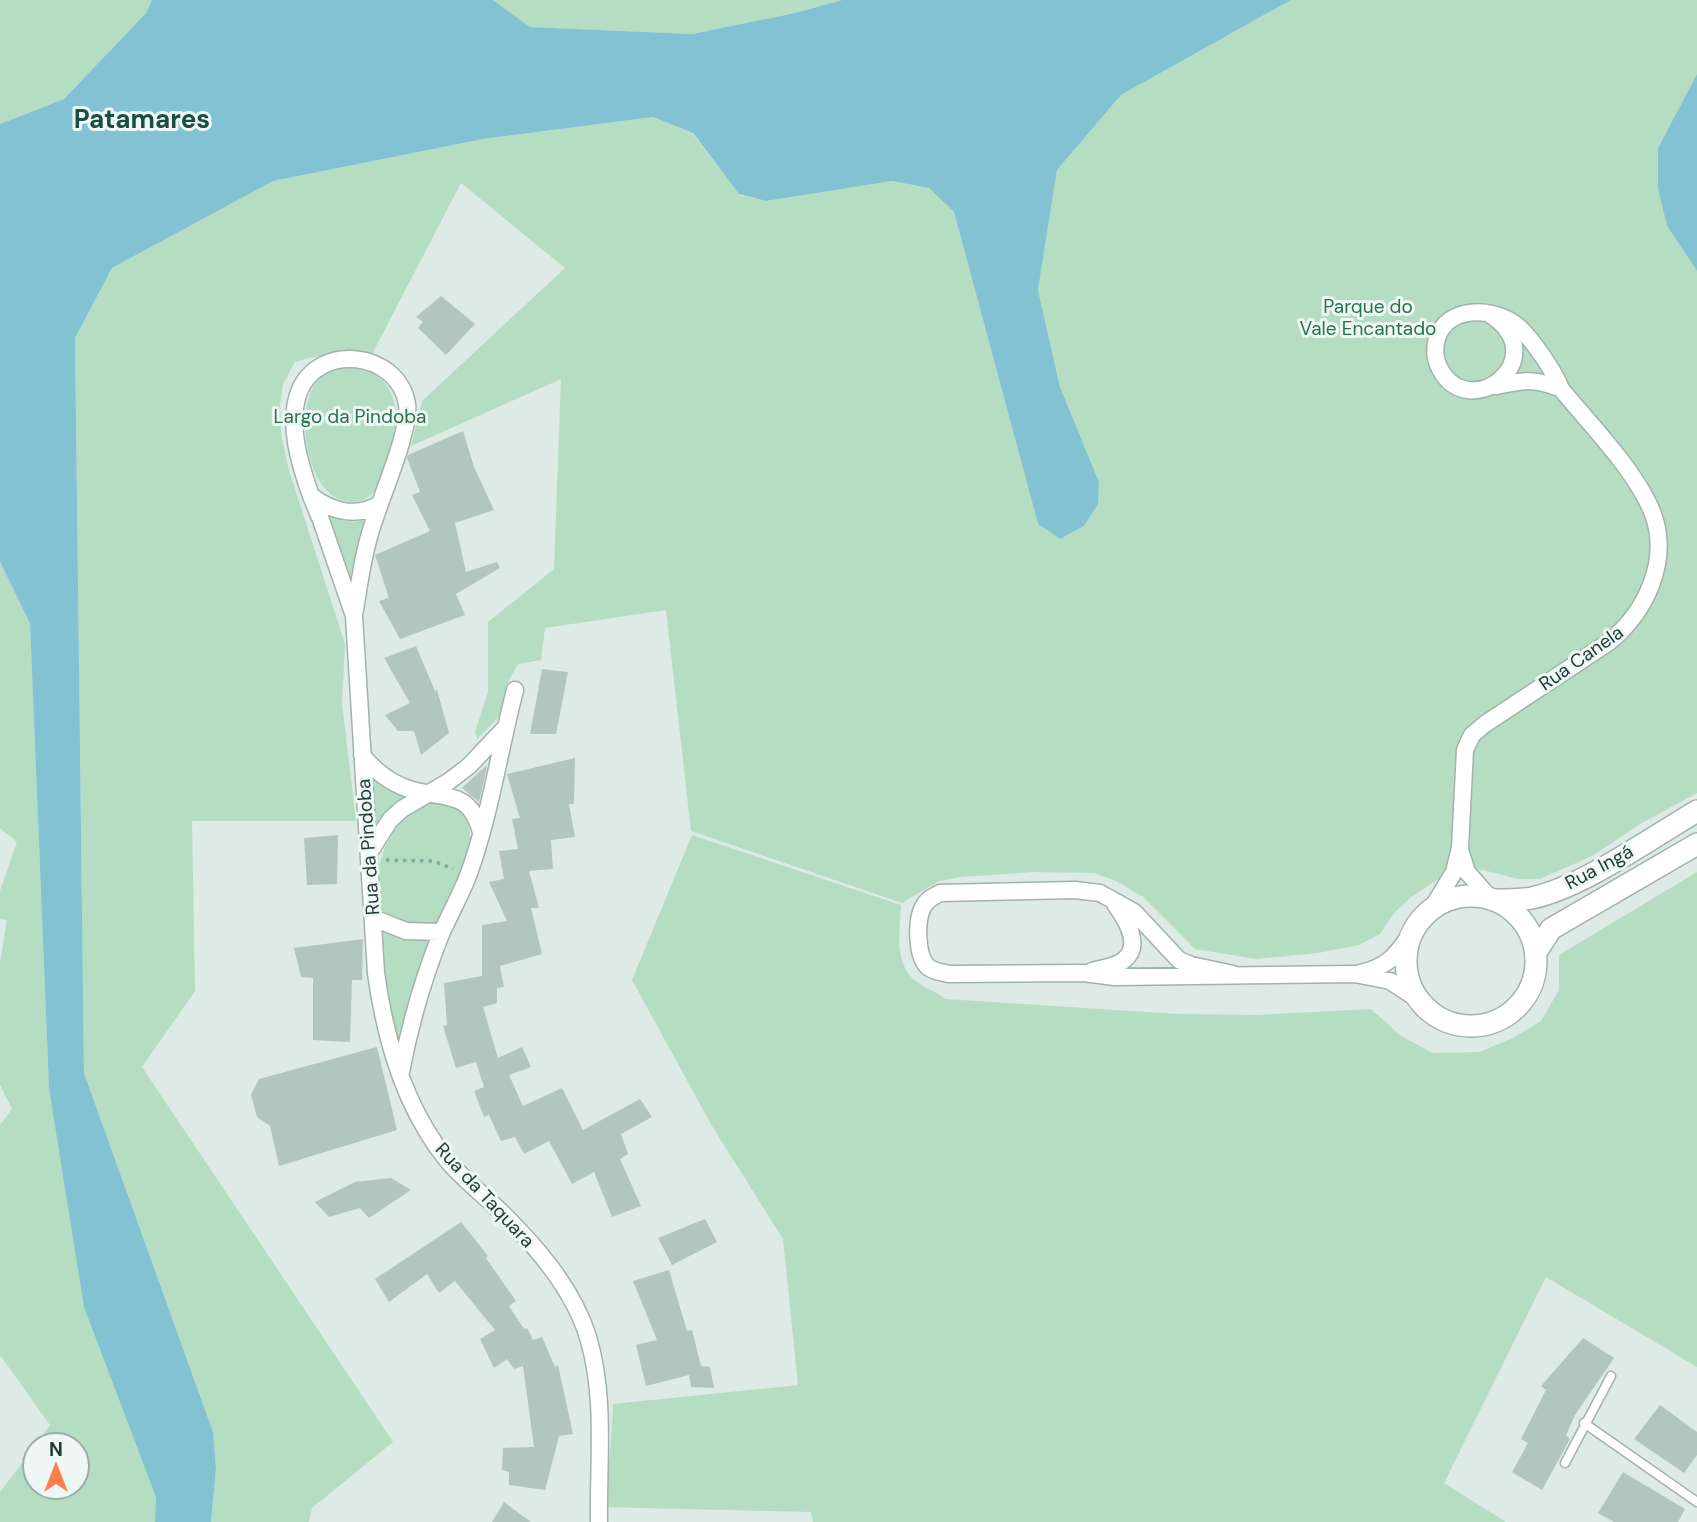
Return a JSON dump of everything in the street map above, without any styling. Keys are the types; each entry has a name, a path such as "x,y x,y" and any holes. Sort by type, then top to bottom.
{"street":[{"path":"1490,387 1501,380 1514,358 1510,333 1491,315 1465,313 1453,318 1437,338 1435,351 1443,375 1452,384 1478,390 1531,380 1561,388"},
{"name":"Rua Canela","path":"1432,910 1450,882 1460,848 1465,750 1472,735 1625,629 1648,595 1655,576 1657,536 1653,515 1631,475 1561,388 1556,374 1516,325 1491,315"},
{"name":"Rua da Pindoba","path":"354,616 311,496 296,444 295,417 298,394 314,369 328,361 361,359 377,364 391,374 401,387 407,404 407,419 402,439 378,505 361,570 354,616 376,973 381,1007 400,1075"},
{"path":"311,496 326,506 353,513 367,511 378,505"},
{"path":"400,1075 415,1006 442,932 467,877 481,832 515,690"},
{"path":"370,857 390,820 415,800 433,793 469,766 505,727"},
{"path":"362,755 375,771 390,782 408,790 453,797 471,809 481,832"},
{"name":"Rua Ingá","path":"1492,900 1533,898 1567,885 1697,811"},
{"name":"Rua Ingá","path":"1536,952 1551,929 1697,844"},
{"name":"Rua Canela","path":"1460,848 1467,872 1492,900"},
{"path":"1233,974 1180,960 1134,912 1111,898 1088,891 940,893 930,898 921,914 922,958 928,967 949,974 1083,973 1115,977 1354,974 1390,981 1419,1000 1431,1012 1462,1025 1479,1025 1511,1012 1527,992 1536,969 1536,952 1531,935 1522,920 1509,908 1475,896 1460,897 1445,901 1423,917 1392,959 1383,966 1354,974"},
{"path":"1083,973 1124,960 1131,951 1130,928 1111,898"},
{"path":"373,918 406,931 442,932"},
{"path":"1411,934 1407,949 1408,975 1419,1000"},
{"name":"Rua da Taquara","path":"400,1075 413,1107 447,1160 548,1262 570,1297 587,1335 598,1387 599,1522"},
{"path":"590,1522 599,1502"}],"lane":[{"path":"1565,1464 1584,1423 1611,1376"},
{"path":"1584,1423 1697,1502"}],"path":[{"path":"370,857 433,860 467,877"}],"green space":[{"path":"0,0 152,0 146,13 64,99 0,124"},
{"path":"493,0 842,0 795,13 692,34 530,27"},
{"name":"Parque do Vale Encantado","path":"1291,0 1697,0 1697,74 1658,148 1658,189 1667,226 1697,271 1697,793 1640,824 1594,855 1540,879 1518,879 1483,870 1444,875 1410,898 1394,913 1380,934 1359,945 1318,953 1256,959 1195,949 1143,897 1116,881 1094,873 1032,872 962,877 939,881 902,903 691,831 666,610 545,628 541,660 518,664 509,680 499,717 477,739 475,732 488,692 488,622 554,569 561,379 411,446 422,401 565,268 461,183 371,356 333,355 295,362 283,384 280,405 281,433 288,467 345,644 342,703 356,821 192,821 195,991 142,1067 393,1442 312,1508 309,1522 211,1522 216,1468 213,1432 84,1073 75,338 112,268 273,181 483,139 653,117 692,133 740,195 766,201 892,181 929,188 954,212 1038,524 1060,539 1084,526 1098,504 1099,482 1060,387 1038,290 1057,170 1121,95"},
{"name":"Largo da Pindoba","path":"355,366 374,374 386,384 396,415 389,455 378,485 366,498 350,502 335,497 323,486 314,470 305,431 310,394 320,377 334,369"},
{"path":"328,516 353,522 365,519 352,581"},
{"path":"0,562 30,622 49,1088 156,1497 155,1522 0,1522 0,1492 21,1464 21,1501 91,1501 91,1431 46,1431 50,1425 0,1355 0,1125 12,1109 0,1085 0,963 7,920 0,919 0,891 17,842 0,828"},
{"path":"368,774 412,796 392,806 374,826"},
{"path":"435,803 456,806 466,817 470,833 468,854 399,1053 384,979 379,866 385,847 398,825 417,808"},
{"path":"692,835 901,905 899,934 901,954 907,972 917,982 946,999 1177,1014 1257,1015 1371,1009 1401,1036 1433,1053 1479,1052 1511,1039 1541,1021 1559,990 1559,955 1697,872 1697,1367 1546,1277 1444,1483 1506,1522 813,1522 811,1512 602,1507 610,1455 613,1404 798,1385 783,1239 712,1126 632,980"}],"water":[{"path":"152,0 493,0 530,27 692,34 795,13 842,0 1291,0 1121,95 1057,170 1038,290 1060,387 1099,482 1098,504 1084,526 1060,539 1038,524 954,212 929,188 892,181 766,201 739,194 693,133 653,117 483,139 273,181 112,268 75,338 84,1073 213,1432 216,1468 211,1522 155,1522 156,1497 84,1307 49,1088 30,623 0,562 0,124 64,99 146,13"},
{"path":"1697,74 1697,271 1667,226 1658,189 1658,148"}],"building":[{"path":"441,296 475,324 446,355 418,328 423,322 416,317"},
{"path":"463,431 474,467 494,510 455,523 466,572 497,562 500,568 456,594 465,615 400,639 379,601 389,598 375,555 430,531 412,495 420,492 408,455"},
{"path":"416,646 435,691 437,690 449,733 421,755 414,731 398,731 385,715 410,703 384,658"},
{"path":"542,669 568,672 556,734 530,734"},
{"path":"575,758 574,804 569,804 575,837 551,840 553,869 529,871 539,908 531,908 542,954 500,966 504,987 497,988 497,1003 483,1007 498,1058 522,1047 531,1067 509,1075 523,1106 562,1088 583,1130 640,1099 652,1117 621,1134 628,1154 620,1159 641,1206 612,1217 594,1172 572,1184 549,1141 524,1154 515,1137 501,1141 489,1115 484,1117 474,1091 484,1087 476,1062 456,1068 443,1026 447,1025 444,983 482,976 482,925 507,921 489,882 504,879 499,851 518,849 512,819 520,818 507,774"},
{"path":"487,765 484,781 479,802 462,788"},
{"path":"338,835 337,884 307,885 304,838"},
{"path":"363,939 362,980 352,980 350,1042 313,1040 313,978 301,977 294,948"},
{"path":"377,1047 397,1130 279,1166 270,1126 257,1117 251,1095 259,1079"},
{"path":"391,1178 411,1190 369,1218 360,1208 329,1217 315,1202 355,1182"},
{"path":"705,1219 717,1242 672,1265 658,1238"},
{"path":"461,1222 488,1256 486,1258 516,1301 509,1306 524,1329 527,1328 533,1340 542,1337 555,1367 558,1365 573,1434 559,1436 545,1490 509,1485 509,1472 502,1470 503,1448 534,1447 523,1366 514,1369 507,1359 494,1368 480,1339 495,1330 455,1281 439,1293 427,1274 389,1302 375,1279"},
{"path":"669,1270 687,1331 692,1330 701,1366 710,1367 714,1388 691,1387 689,1375 646,1386 636,1345 657,1340 633,1281"},
{"path":"1583,1338 1614,1358 1575,1415 1566,1435 1570,1439 1542,1490 1512,1472 1528,1443 1521,1439 1546,1390 1541,1386"},
{"path":"1660,1405 1697,1432 1697,1455 1684,1473 1634,1439"},
{"path":"1623,1472 1685,1509 1678,1522 1614,1522 1598,1513"},
{"path":"504,1502 531,1522 492,1522"}],"district":[{"name":"Patamares","path":"142,119"}]}
